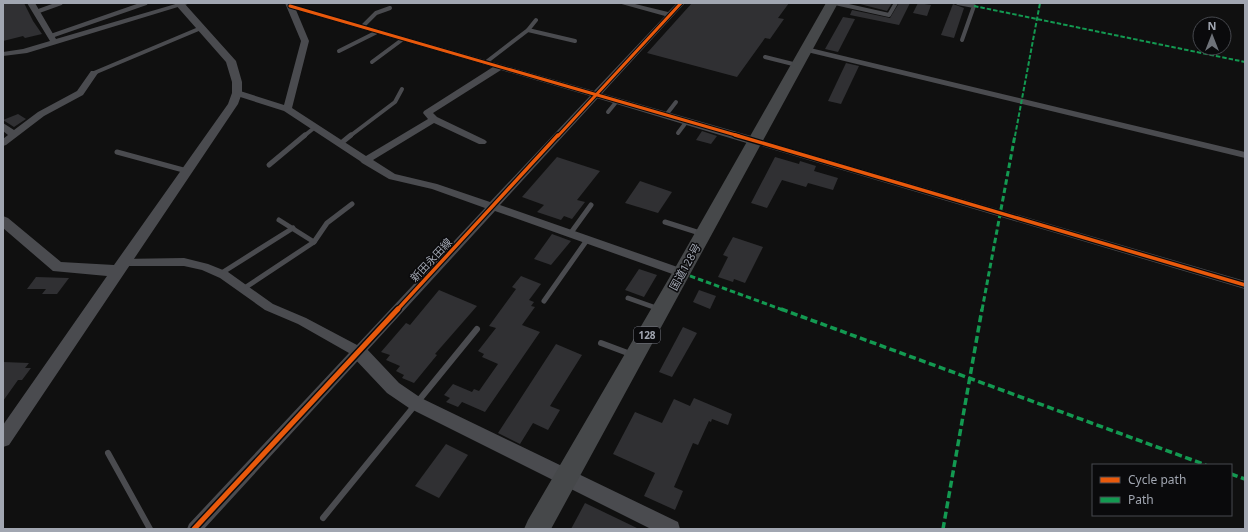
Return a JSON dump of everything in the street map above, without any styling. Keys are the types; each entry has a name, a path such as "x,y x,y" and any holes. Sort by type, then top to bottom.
{"highway":[{"name":"国道128号","path":"537,529 682,273 754,140 833,3"}],"street":[{"path":"31,3 52,39"},
{"name":"新田永田線","path":"194,529 681,3"},
{"path":"3,54 24,51 52,39 182,4 201,28 231,61 237,82 237,93 233,104 3,439"},
{"path":"626,4 670,15"},
{"path":"290,5 377,32 754,140 1245,285"},
{"path":"287,109 305,41 290,5"},
{"path":"806,49 1245,155"},
{"path":"482,142 434,119 427,113 499,67"},
{"path":"3,143 41,114 80,93 94,73"},
{"path":"237,93 287,109 314,128 392,177 434,186 682,273"},
{"path":"366,161 396,144 434,119"},
{"path":"3,126 14,135"},
{"path":"3,221 58,267 121,266 184,262 204,267 220,274 269,307 302,321 359,352 393,388 415,403 671,529"}],"lane":[{"path":"36,12 62,3"},
{"path":"52,39 146,3"},
{"path":"833,3 889,15 896,3"},
{"path":"958,3 974,6 962,40"},
{"path":"362,27 376,13 390,8"},
{"path":"484,63 528,30 536,20"},
{"path":"94,73 201,28"},
{"path":"528,30 575,41"},
{"path":"339,51 377,32"},
{"path":"372,62 403,39"},
{"path":"765,57 797,65"},
{"path":"340,144 395,102 402,90"},
{"path":"608,112 617,101"},
{"path":"666,115 676,102"},
{"path":"678,133 687,121"},
{"path":"269,165 314,128"},
{"path":"117,152 187,170"},
{"path":"243,289 314,242 327,223 352,204"},
{"path":"570,234 591,205"},
{"path":"279,220 314,242"},
{"path":"665,222 703,234"},
{"path":"220,274 293,228"},
{"path":"544,300 587,240"},
{"path":"628,298 661,310"},
{"path":"323,518 477,328"},
{"path":"601,343 635,356"},
{"path":"108,453 150,529"}],"building":[{"path":"3,3 24,3 33,21 42,34 25,38 23,36 3,41"},
{"path":"692,3 789,3 778,18 784,19 770,39 765,38 737,77 647,53"},
{"path":"856,3 892,3 887,11"},
{"path":"899,3 910,3 899,25 850,15 852,10 890,18"},
{"path":"918,3 931,5 927,16 913,13"},
{"path":"953,4 964,8 954,38 941,35"},
{"path":"843,17 855,19 838,52 825,49"},
{"path":"846,63 859,66 841,104 828,101"},
{"path":"18,114 26,119 14,127 3,120"},
{"path":"702,131 717,136 711,144 696,140"},
{"path":"557,157 600,171 577,200 585,202 572,219 564,216 561,220 537,212 544,205 522,197"},
{"path":"775,157 799,164 800,161 816,166 814,171 838,178 833,190 808,183 806,187 782,180 767,208 751,203"},
{"path":"640,181 672,192 658,213 625,203"},
{"path":"552,234 571,241 551,265 534,259"},
{"path":"733,237 763,247 745,283 734,279 733,282 718,277 728,257 723,255"},
{"path":"639,269 657,275 644,297 625,290"},
{"path":"521,276 541,284 529,300 534,302 531,306 535,307 522,325 540,332 485,412 462,402 458,407 446,402 450,398 444,395 453,384 472,392 474,389 479,391 498,364 482,357 484,354 478,351 496,328 489,326 516,289 512,287"},
{"path":"36,277 69,278 57,294 42,294 46,289 27,289"},
{"path":"439,290 477,306 435,354 437,355 414,383 402,378 404,375 396,371 400,366 386,360 390,355 381,352 406,323 410,325"},
{"path":"699,290 716,296 710,309 693,302"},
{"path":"683,327 697,333 672,377 659,372"},
{"path":"556,344 582,355 550,406 560,410 548,430 533,423 520,444 498,433"},
{"path":"3,362 29,363 25,368 31,368 22,380 18,380 3,401"},
{"path":"694,398 732,414 728,425 712,419 711,422 709,421 698,445 693,443 674,487 683,491 675,510 644,496 655,473 613,454 635,412 662,423 674,399 690,406"},
{"path":"446,444 468,455 439,498 415,486"},
{"path":"585,503 639,529 571,529"}],"marked path":[{"path":"943,529 969,378 1040,3"},
{"path":"974,6 1245,62"},
{"path":"682,273 1203,464"},
{"path":"1232,474 1245,479"}],"cycle path":[{"path":"194,529 681,3"},
{"path":"290,6 1245,285"}]}
